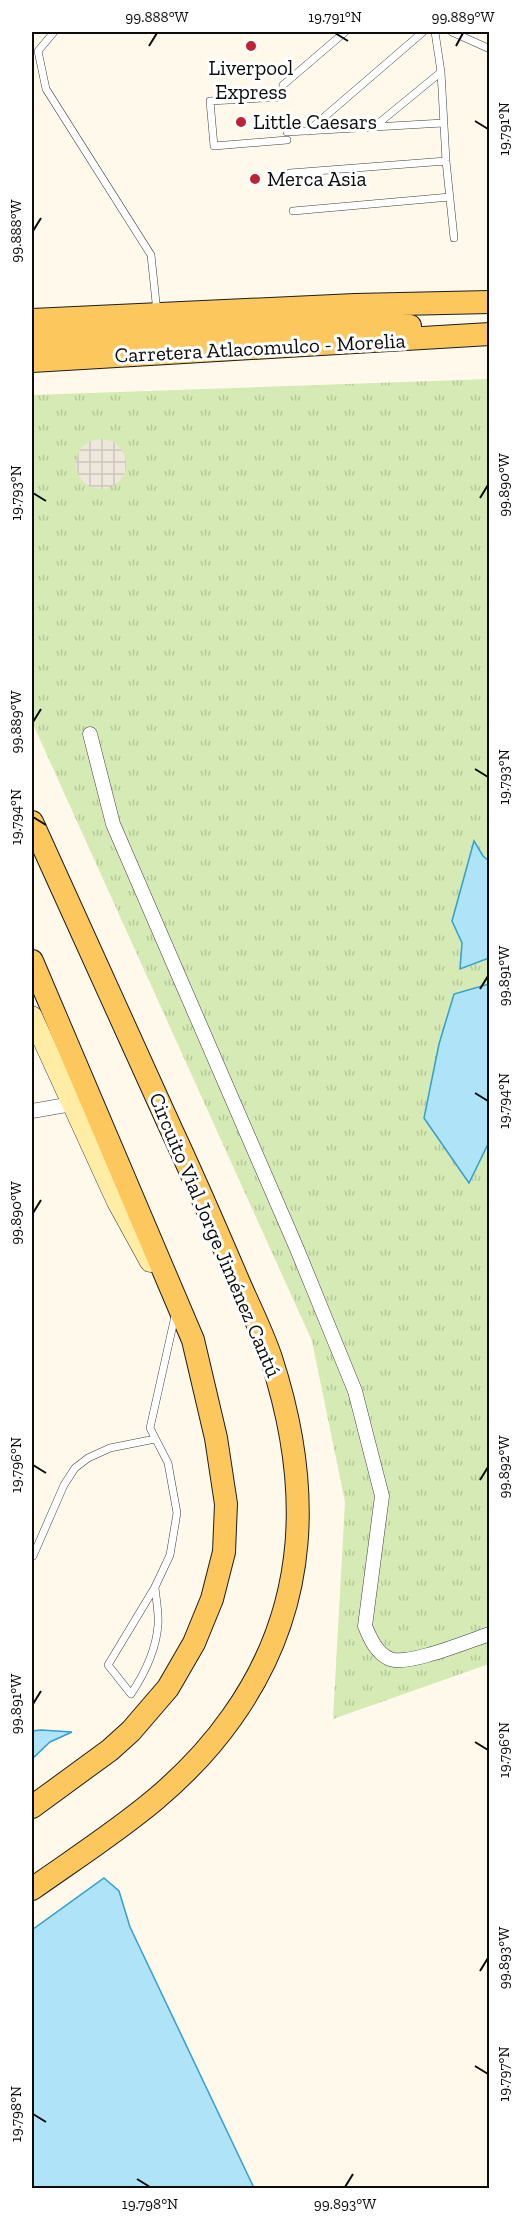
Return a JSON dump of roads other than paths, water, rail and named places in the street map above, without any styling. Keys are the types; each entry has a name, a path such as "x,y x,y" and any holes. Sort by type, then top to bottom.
{"main road":[{"name":"Carretera Atlacomulco - Morelia","path":"32,320 489,302"},
{"path":"32,339 361,324 489,329"},
{"name":"Carretera Atlacomulco - Morelia","path":"32,361 489,334"},
{"name":"Circuito Vial Jorge Jiménez Cantú","path":"32,822 204,1199 270,1355 294,1450 298,1503 294,1572 280,1628 262,1668 234,1715 169,1790 32,1889"},
{"path":"32,962 193,1340 216,1438 226,1504 224,1552 212,1599 183,1664 150,1710 110,1750 32,1807"}],"street":[{"path":"90,734 113,824 297,1249 355,1391 382,1496 364,1626 372,1644 389,1659 406,1661 489,1634"},
{"path":"32,1016 117,1202 193,1340"},
{"path":"32,1111 72,1104"}],"lane":[{"path":"54,32 38,51 46,88 151,255 158,314"},
{"path":"283,85 345,32"},
{"path":"308,131 423,32"},
{"path":"435,32 441,72 443,123 454,238"},
{"path":"452,32 489,50"},
{"path":"374,127 441,72"},
{"path":"284,97 210,101 214,146 308,131 443,123"},
{"path":"290,173 446,161"},
{"path":"293,211 450,197"},
{"path":"155,1587 159,1624 153,1651 145,1673 131,1694 108,1665 155,1587 170,1555 177,1513 168,1463 150,1428 177,1310"},
{"path":"33,1556 64,1485 75,1468 88,1458 110,1448 155,1439"}],"water":[{"path":"474,841 489,861 489,958 460,969 462,943 452,921"},
{"path":"489,984 489,1142 469,1183 424,1118 439,1044 454,994"},
{"path":"32,1731 72,1732 50,1742 32,1759"},
{"path":"104,1878 119,1891 130,1927 254,2188 32,2188 32,1930"}],"place":[{"name":"Liverpool Express","path":"251,46"},
{"name":"Little Caesars","path":"241,122"},
{"name":"Merca Asia","path":"255,179"}]}
